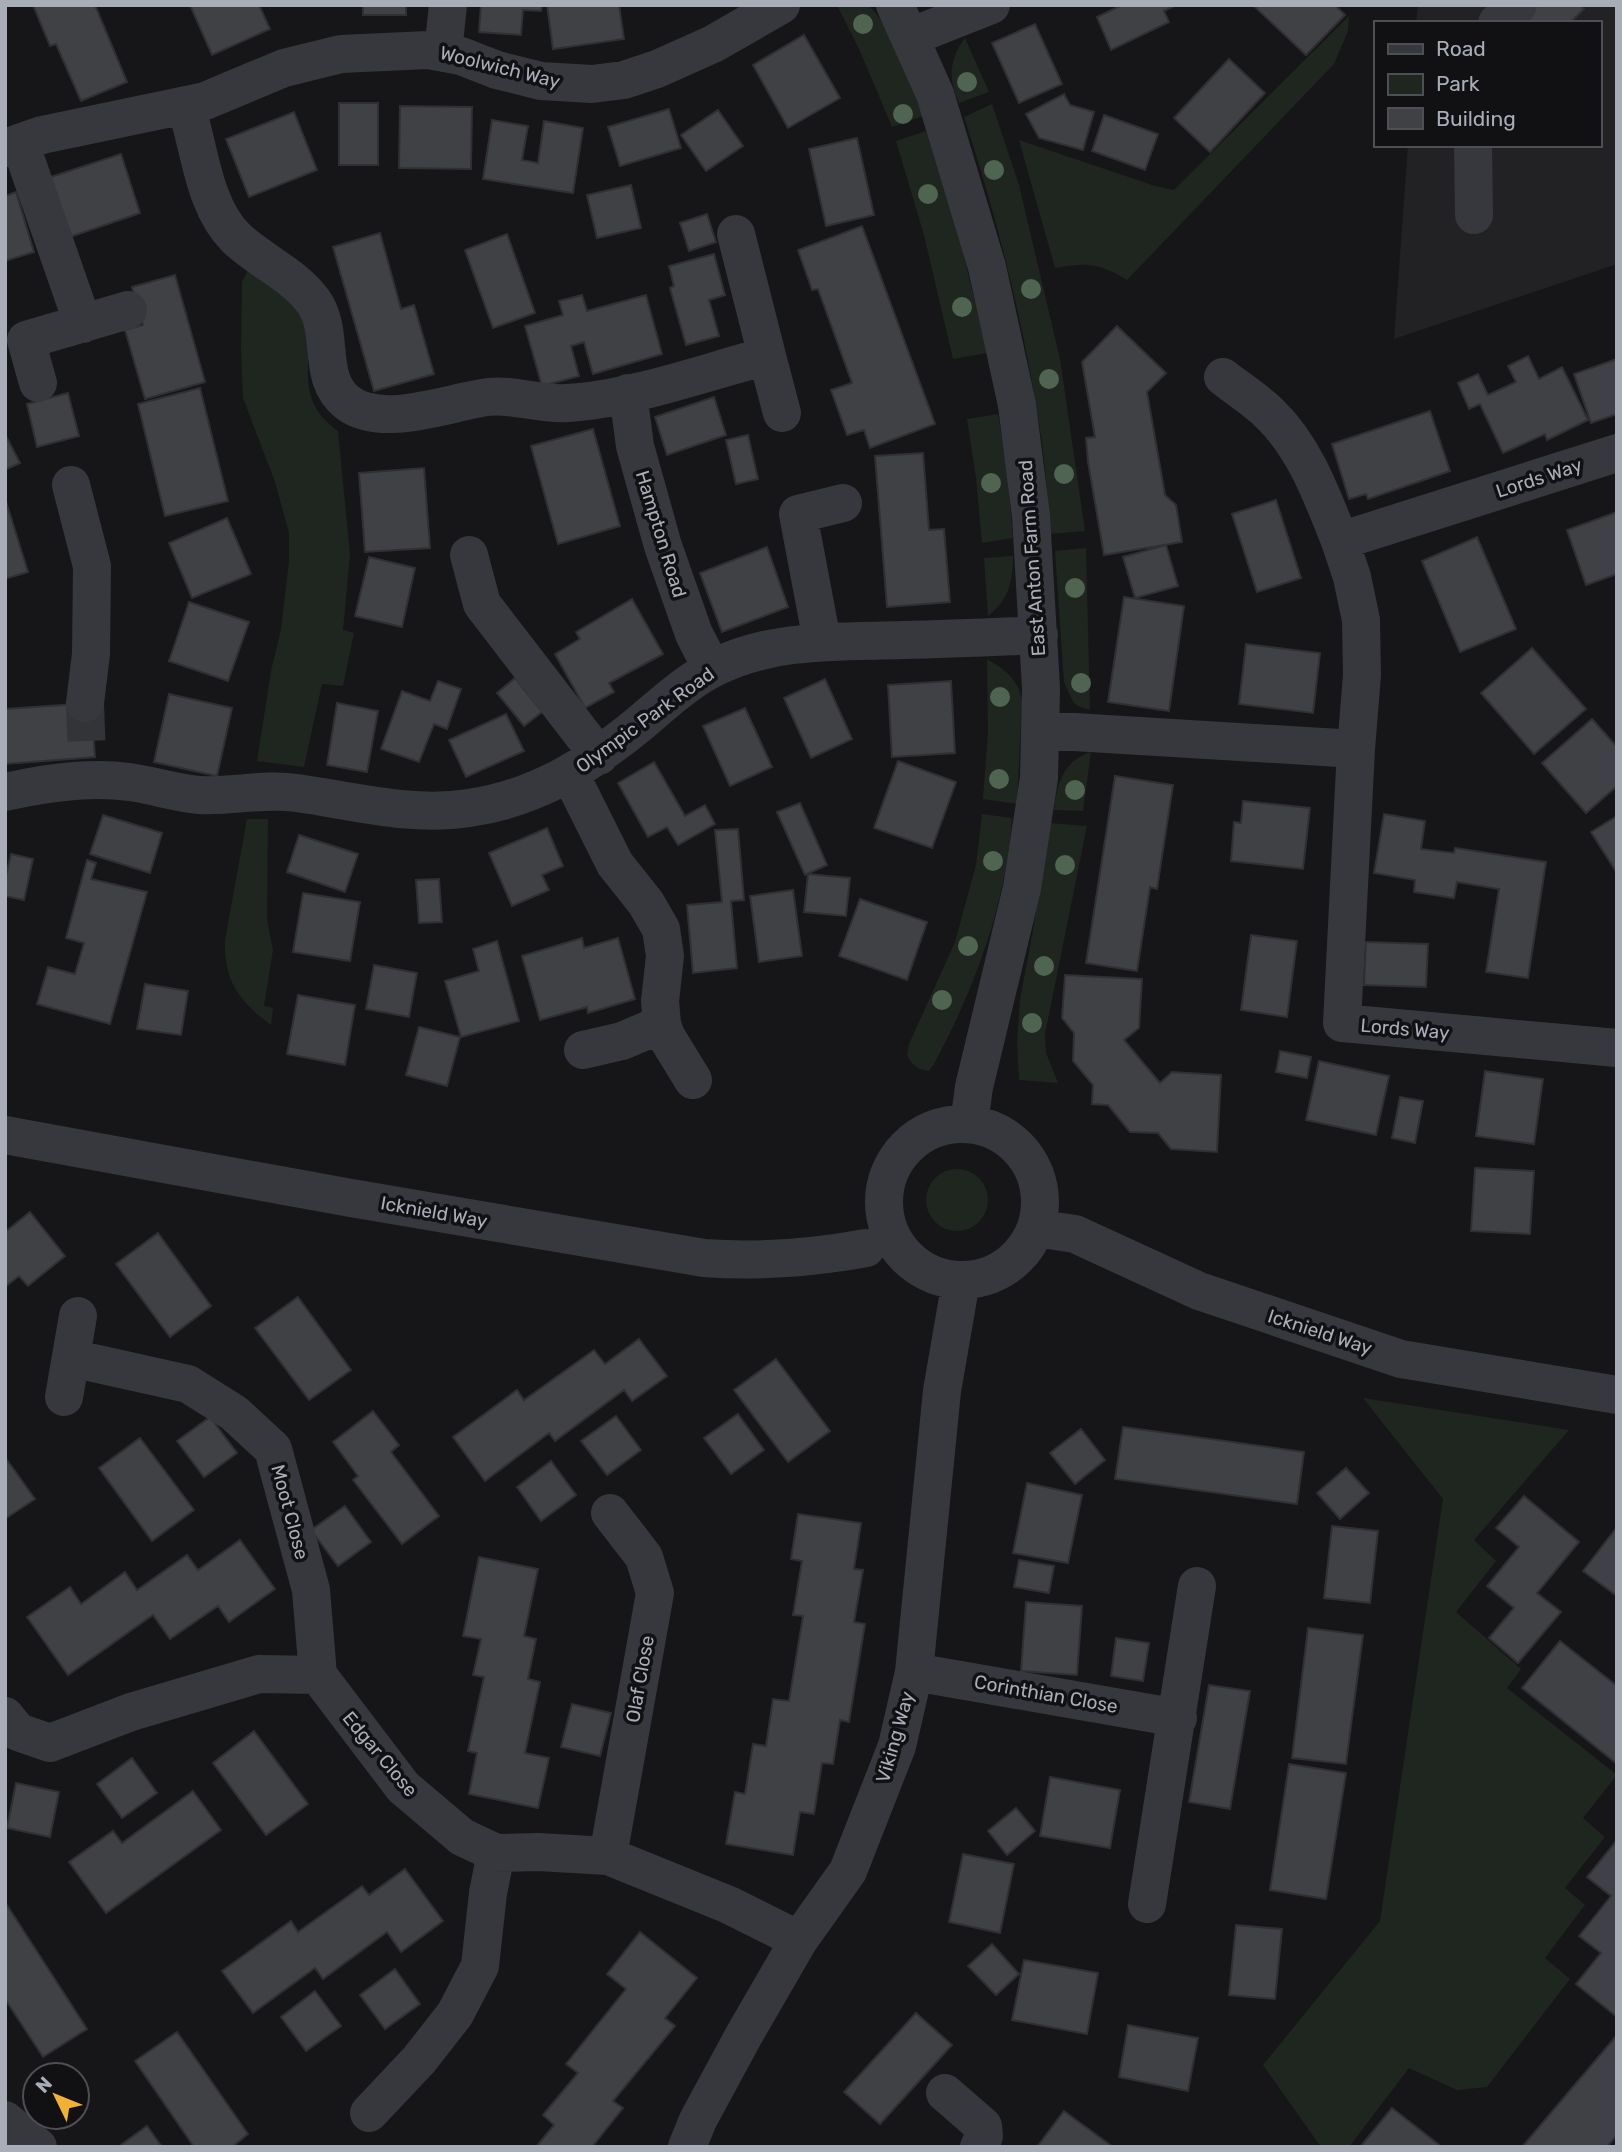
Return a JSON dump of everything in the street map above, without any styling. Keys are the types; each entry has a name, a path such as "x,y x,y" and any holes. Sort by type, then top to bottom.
{"street":[{"path":"443,52 448,5"},
{"name":"Woolwich Way","path":"13,146 62,131 186,106 219,96 284,68 328,56 428,50 461,56 497,70 541,81 592,85 609,83 657,69 713,44 781,5"},
{"path":"902,21 991,5"},
{"path":"1499,21 1518,5"},
{"name":"East Anton Farm Road","path":"902,21 935,94 952,146 988,267 1002,329 1026,464 1039,635 1039,778 1022,888 974,1087 969,1124"},
{"path":"186,106 216,211 234,235 251,251 289,277 315,303 323,321 331,381 340,396 365,411 387,414 418,411 488,397 567,403 628,393 767,356"},
{"path":"13,146 83,324"},
{"path":"1473,147 1474,215"},
{"path":"736,234 782,413"},
{"path":"38,383 26,340 128,310"},
{"name":"Lords Way","path":"1223,377 1269,413 1300,452 1321,493 1340,541 1352,577 1361,620 1362,675 1342,1023 1617,1048"},
{"name":"Hampton Road","path":"628,393 635,446 663,546 694,634 712,669"},
{"name":"Lords Way","path":"1340,541 1617,453"},
{"path":"71,485 92,566 92,640 85,703"},
{"path":"822,641 798,514 843,503"},
{"path":"469,555 482,604 584,765 615,864 646,903 661,929 665,956 660,1001 662,1024 673,1049 693,1080"},
{"name":"Olympic Park Road","path":"5,792 87,769 127,781 200,795 293,792 360,805 429,811 471,808 539,788 584,765 663,703 712,669 767,651 822,641 1039,635"},
{"path":"1041,730 1356,749"},
{"path":"583,1049 622,1041 662,1024"},
{"path":"969,1124 1003,1135 1028,1160 1036,1176 1040,1210 1029,1243 1007,1267 992,1275 961,1280 944,1279 929,1273 903,1255 889,1231 883,1199 891,1167 911,1142 938,1127 969,1124"},
{"name":"Icknield Way","path":"5,1135 704,1258 743,1261 794,1258 866,1248"},
{"name":"Icknield Way","path":"1036,1228 1075,1234 1199,1291 1401,1359 1617,1395"},
{"name":"Viking Way","path":"687,2147 698,2120 744,2035 800,1940 848,1871 897,1746 914,1672 940,1404 961,1280"},
{"path":"64,1397 78,1316"},
{"name":"Moot Close","path":"71,1358 188,1384 234,1412 272,1449 311,1590 318,1675"},
{"name":"Olaf Close","path":"608,1856 655,1593 643,1558 610,1513"},
{"path":"1147,1905 1198,1586"},
{"name":"Corinthian Close","path":"914,1672 1178,1718"},
{"path":"5,1716 18,1732 50,1743 131,1712 259,1674 318,1675"},
{"name":"Edgar Close","path":"318,1675 403,1787 462,1837 496,1853 538,1852 608,1856 729,1905 800,1940"},
{"path":"369,2113 419,2060 455,2014 480,1965 488,1893 496,1853"},
{"path":"945,2093 983,2126 984,2136 979,2147"},
{"path":"5,2120 38,2147"}],"shaded area":[{"path":"1418,5 1617,5 1617,264 1394,339 1408,147 1601,147 1601,21 1416,21"}],"green space":[{"path":"837,5 868,5 878,16 901,57 923,116 892,127"},
{"path":"1349,16 1348,31 1334,64 1127,280 1109,270 1092,265 1055,268 1019,140 1174,190"},
{"path":"965,38 989,92 959,103 953,86 952,69 953,61"},
{"path":"992,104 1019,185 1060,359 1085,531 1050,534 1042,443 1020,319 989,197 964,117"},
{"path":"926,131 957,227 987,353 953,359 924,235 896,141"},
{"path":"248,270 285,297 304,323 309,385 313,401 322,416 338,431 350,555 343,630 354,633 343,686 322,684 304,767 257,761 271,671 281,629 289,561 289,533 275,482 243,398 242,282"},
{"path":"998,414 1013,538 982,543 967,419"},
{"path":"1086,548 1090,710 1073,702 1064,682 1055,551"},
{"path":"1013,556 1012,574 1005,597 988,616 984,558"},
{"path":"987,659 1010,676 1018,687 1022,701 1017,804 983,799 988,733"},
{"path":"1091,752 1083,811 1054,810 1063,774 1074,761"},
{"path":"982,814 1012,818 1003,882 986,945 963,1006 929,1071 916,1066 909,1059 909,1044 955,942 976,865"},
{"path":"247,819 268,819 267,920 273,950 264,1006 273,1008 271,1025 242,999 231,979 225,955 225,940"},
{"path":"1050,823 1087,826 1045,1034 1046,1053 1058,1083 1019,1080 1017,1041 1020,1000"},
{"path":"957,1169 969,1171 979,1178 986,1188 986,1212 979,1222 969,1229 957,1231 945,1229 935,1222 928,1212 926,1200 928,1188 935,1178 945,1171"},
{"path":"1363,1398 1569,1430 1474,1540 1496,1561 1456,1612 1521,1669 1507,1688 1617,1775 1583,1818 1605,1837 1565,1888 1585,1905 1545,1958 1570,1979 1487,2087 1457,2090 1409,2068 1349,2147 1321,2147 1263,2065 1380,1921 1443,1499"}],"building":[{"path":"33,5 95,5 127,82 81,101 56,44 50,46"},
{"path":"190,5 259,5 270,29 212,55"},
{"path":"363,5 406,5 406,15 363,15"},
{"path":"481,5 542,5 541,11 523,10 521,35 479,32"},
{"path":"547,5 619,5 624,39 553,49"},
{"path":"1122,5 1176,5 1164,11 1169,22 1111,50 1097,17"},
{"path":"1335,5 1345,15 1306,55 1255,7"},
{"path":"1530,5 1580,5 1584,9 1572,21 1514,21"},
{"path":"1035,24 1062,84 1019,103 992,43"},
{"path":"804,35 840,98 788,128 753,65"},
{"path":"1229,59 1265,93 1210,152 1174,118"},
{"path":"1064,94 1070,105 1094,112 1083,150 1039,138 1026,114"},
{"path":"339,103 378,103 378,165 339,165"},
{"path":"400,106 472,107 471,169 399,168"},
{"path":"669,109 681,148 620,166 608,127"},
{"path":"718,110 743,146 706,171 681,135"},
{"path":"294,112 317,170 249,197 226,139"},
{"path":"1104,115 1158,134 1145,170 1092,151"},
{"path":"492,120 528,126 522,160 538,163 544,121 583,128 573,193 483,179"},
{"path":"857,138 874,215 826,226 809,149"},
{"path":"121,154 140,213 67,238 48,178"},
{"path":"631,185 641,228 597,238 587,195"},
{"path":"16,192 34,252 5,261 5,196"},
{"path":"707,214 716,242 689,251 680,223"},
{"path":"862,226 935,424 870,448 864,430 847,435 831,390 852,383 818,289 812,290 798,250"},
{"path":"380,233 401,309 414,305 434,374 374,391 333,247"},
{"path":"507,234 535,313 493,328 465,250"},
{"path":"714,254 725,295 709,300 719,336 686,345 670,288 674,286 669,266"},
{"path":"175,275 205,382 145,399 125,330 143,325 132,287"},
{"path":"582,295 587,311 646,295 662,354 593,374 584,342 571,346 579,376 542,386 525,326 563,315 559,301"},
{"path":"1117,326 1166,373 1147,392 1165,495 1176,505 1182,542 1104,555 1088,462 1086,438 1095,437 1082,362"},
{"path":"1528,356 1539,379 1562,367 1588,420 1547,440 1545,434 1503,453 1480,404 1469,409 1458,383 1478,374 1488,395 1516,382 1508,366"},
{"path":"1617,359 1617,414 1591,423 1574,374"},
{"path":"200,388 228,501 165,516 138,404"},
{"path":"68,393 79,436 37,447 27,404"},
{"path":"714,397 726,435 667,455 655,417"},
{"path":"1430,411 1450,471 1368,499 1366,494 1349,499 1332,444"},
{"path":"593,429 620,526 558,544 531,446"},
{"path":"5,434 20,463 5,470"},
{"path":"748,435 758,479 736,484 726,440"},
{"path":"923,453 929,530 944,529 950,602 887,607 875,456"},
{"path":"424,468 430,548 365,552 359,473"},
{"path":"5,498 28,572 5,579"},
{"path":"1276,500 1301,578 1257,592 1232,514"},
{"path":"1617,512 1617,574 1586,585 1567,530"},
{"path":"227,518 251,574 192,598 169,543"},
{"path":"1477,537 1516,629 1460,652 1422,561"},
{"path":"1166,545 1178,586 1135,598 1123,557"},
{"path":"767,547 788,607 722,632 700,573"},
{"path":"369,557 415,568 402,627 355,616"},
{"path":"1124,597 1184,606 1169,711 1108,702"},
{"path":"632,599 663,654 609,683 614,692 585,708 555,654 580,639 576,632"},
{"path":"189,602 249,622 228,681 169,661"},
{"path":"1246,644 1320,653 1313,713 1239,704"},
{"path":"1532,648 1586,709 1534,754 1481,693"},
{"path":"515,678 542,712 524,726 497,693"},
{"path":"825,679 852,739 811,758 784,698"},
{"path":"438,681 461,689 447,729 434,724 419,762 381,749 402,691 430,701"},
{"path":"951,681 955,753 892,757 888,685"},
{"path":"169,694 232,708 217,776 154,762"},
{"path":"91,703 95,757 5,764 5,709"},
{"path":"337,703 378,711 367,772 327,765"},
{"path":"745,708 772,767 730,786 703,726"},
{"path":"506,714 524,751 466,777 449,740"},
{"path":"1592,719 1617,747 1617,786 1586,813 1542,763"},
{"path":"898,761 956,782 932,848 874,828"},
{"path":"654,762 685,816 705,805 715,824 678,845 667,827 648,837 618,783"},
{"path":"1115,776 1173,785 1157,889 1150,887 1137,971 1086,963"},
{"path":"1243,801 1310,808 1303,869 1231,861 1234,822 1241,823"},
{"path":"800,803 827,865 805,875 777,812"},
{"path":"1384,814 1425,821 1421,849 1454,853 1455,848 1546,862 1528,978 1486,972 1499,889 1457,882 1454,898 1414,892 1415,880 1374,873"},
{"path":"103,815 162,833 150,873 90,854"},
{"path":"1617,816 1617,873 1591,832"},
{"path":"547,828 563,866 542,875 549,890 512,906 489,853"},
{"path":"738,829 744,900 731,901 737,968 693,973 687,905 722,902 715,830"},
{"path":"299,835 358,854 345,892 287,872"},
{"path":"11,854 33,859 24,900 5,896 5,880"},
{"path":"87,860 96,863 91,879 147,892 110,1024 37,1004 48,967 75,974 84,943 66,938"},
{"path":"808,874 850,878 846,916 804,912"},
{"path":"439,879 442,922 419,923 416,880"},
{"path":"793,890 802,956 759,962 750,896"},
{"path":"303,893 360,902 350,961 293,952"},
{"path":"860,899 927,922 907,980 839,956"},
{"path":"1251,935 1297,941 1287,1017 1241,1010"},
{"path":"582,938 584,948 618,938 635,999 588,1013 587,1007 540,1020 522,956"},
{"path":"497,941 519,1021 461,1037 445,981 479,971 473,949"},
{"path":"1366,942 1428,944 1426,987 1364,985"},
{"path":"374,965 417,973 409,1017 366,1009"},
{"path":"1065,975 1142,979 1139,1028 1124,1040 1160,1083 1172,1072 1221,1075 1217,1152 1171,1149 1158,1133 1130,1132 1108,1105 1092,1104 1093,1085 1073,1061 1074,1033 1062,1018"},
{"path":"145,984 188,991 181,1035 137,1029"},
{"path":"298,995 355,1005 345,1065 287,1054"},
{"path":"419,1027 460,1037 447,1086 406,1075"},
{"path":"1280,1051 1311,1057 1307,1078 1276,1072"},
{"path":"1319,1061 1389,1076 1376,1135 1306,1120"},
{"path":"1485,1071 1543,1079 1534,1144 1476,1136"},
{"path":"1400,1097 1423,1101 1415,1143 1392,1138"},
{"path":"1475,1168 1534,1171 1530,1234 1471,1231"},
{"path":"30,1212 65,1256 28,1286 19,1276 5,1287 5,1232"},
{"path":"158,1233 211,1306 170,1337 116,1264"},
{"path":"298,1297 351,1370 309,1400 255,1328"},
{"path":"639,1339 667,1376 632,1401 624,1390 555,1441 549,1433 485,1481 453,1437 517,1390 524,1400 594,1350 605,1364"},
{"path":"776,1359 830,1431 788,1462 734,1390"},
{"path":"373,1411 399,1445 391,1452 439,1516 402,1544 353,1480 358,1476 333,1442"},
{"path":"738,1414 764,1450 731,1474 704,1438"},
{"path":"616,1416 641,1450 607,1475 581,1441"},
{"path":"210,1417 237,1453 204,1477 177,1441"},
{"path":"1123,1427 1304,1452 1297,1504 1115,1479"},
{"path":"1081,1429 1105,1460 1075,1484 1050,1453"},
{"path":"140,1438 194,1510 152,1541 99,1468"},
{"path":"5,1457 35,1499 5,1519"},
{"path":"551,1461 576,1495 541,1521 517,1487"},
{"path":"1346,1468 1369,1493 1340,1519 1317,1493"},
{"path":"1027,1483 1082,1495 1068,1563 1013,1553"},
{"path":"1524,1496 1579,1542 1537,1593 1561,1612 1518,1663 1489,1638 1514,1608 1487,1586 1519,1547 1496,1528"},
{"path":"345,1506 371,1542 338,1566 311,1530"},
{"path":"798,1514 861,1523 854,1569 863,1570 854,1622 865,1624 849,1722 840,1720 833,1764 822,1763 814,1814 800,1812 793,1855 726,1844 735,1792 745,1794 753,1744 766,1746 773,1699 789,1701 803,1616 793,1615 802,1561 791,1559"},
{"path":"1332,1526 1378,1531 1370,1603 1324,1598"},
{"path":"1617,1527 1617,1596 1583,1571"},
{"path":"240,1540 275,1589 229,1622 218,1606 170,1639 153,1615 68,1675 27,1617 70,1587 81,1604 125,1572 137,1590 187,1555 198,1570"},
{"path":"479,1557 538,1569 524,1636 536,1639 528,1679 540,1682 525,1753 549,1758 538,1808 469,1794 477,1753 468,1751 484,1677 473,1675 481,1639 463,1636"},
{"path":"1019,1560 1054,1566 1049,1593 1014,1587"},
{"path":"1026,1602 1082,1606 1077,1675 1021,1671"},
{"path":"1308,1628 1363,1635 1346,1764 1292,1758"},
{"path":"1116,1638 1149,1643 1143,1681 1111,1676"},
{"path":"1560,1641 1617,1686 1617,1764 1522,1688"},
{"path":"1209,1685 1250,1691 1230,1809 1189,1802"},
{"path":"572,1704 611,1713 600,1756 561,1747"},
{"path":"254,1731 308,1804 266,1835 213,1763"},
{"path":"132,1758 157,1793 122,1818 97,1784"},
{"path":"1289,1764 1346,1773 1326,1899 1270,1890"},
{"path":"1050,1777 1120,1790 1110,1848 1040,1836"},
{"path":"16,1783 59,1792 50,1837 7,1828"},
{"path":"193,1791 221,1830 106,1913 69,1862 113,1831 122,1843"},
{"path":"1016,1808 1035,1831 1007,1855 988,1831"},
{"path":"1617,1840 1617,2017 1576,1984 1601,1953 1579,1936 1611,1896 1587,1877"},
{"path":"963,1854 1014,1864 1000,1933 949,1922"},
{"path":"405,1869 443,1921 401,1952 387,1932 323,1979 315,1968 253,2013 222,1971 291,1921 298,1932 362,1886 369,1895"},
{"path":"5,1902 87,2029 43,2057 5,1999"},
{"path":"1236,1925 1282,1929 1275,1999 1229,1995"},
{"path":"640,1932 697,1978 665,2018 675,2026 613,2101 623,2108 592,2147 536,2147 554,2125 543,2115 578,2073 566,2064 626,1989 607,1974"},
{"path":"992,1944 1019,1974 996,1995 968,1966"},
{"path":"1024,1960 1098,1973 1087,2034 1012,2020"},
{"path":"395,1969 420,2004 385,2029 360,1995"},
{"path":"315,1991 341,2026 306,2051 281,2017"},
{"path":"916,2013 952,2045 880,2124 844,2092"},
{"path":"1128,2025 1198,2038 1188,2091 1119,2077"},
{"path":"177,2032 248,2134 232,2147 194,2147 135,2061"},
{"path":"1617,2035 1617,2135 1607,2147 1522,2147"},
{"path":"1392,2108 1442,2147 1360,2147"},
{"path":"1064,2111 1113,2147 1037,2147"},
{"path":"147,2126 162,2147 118,2147"}],"tunnel":[{"path":"85,703 87,758"}]}
